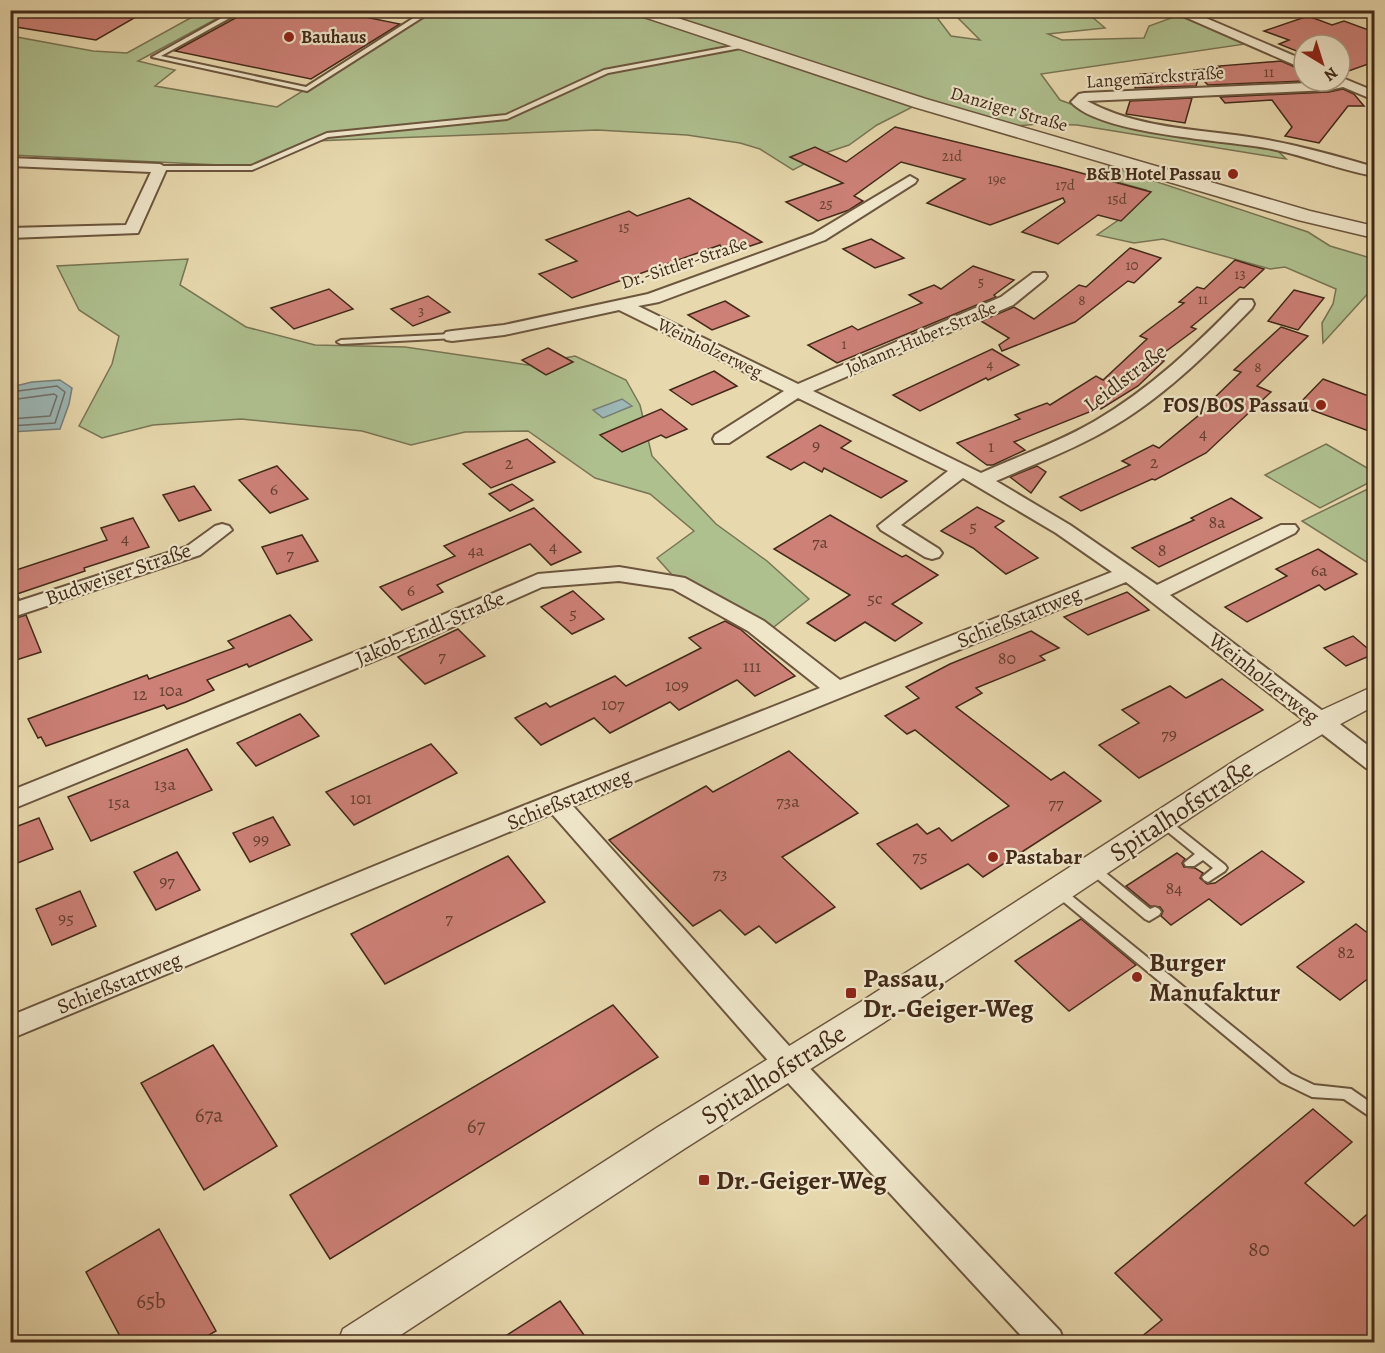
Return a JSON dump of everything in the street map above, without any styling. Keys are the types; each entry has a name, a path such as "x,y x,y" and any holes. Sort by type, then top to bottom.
{"street":[{"name":"Danziger Straße","path":"637,10 1003,128 1297,214 1374,232"},
{"path":"1175,10 1292,61"},
{"path":"1352,86 1374,96"},
{"name":"Langemarckstraße","path":"1292,88 1084,97 1078,102 1093,112 1138,125 1272,145 1374,172"},
{"path":"10,162 160,168 132,230 10,233"},
{"name":"Langemarckstraße","path":"1359,167 1374,166"},
{"name":"Dr.-Sittler-Straße","path":"452,336 504,330 653,298 819,237 910,180"},
{"name":"Johann-Huber-Straße","path":"797,391 1007,301 1040,276"},
{"name":"Leidlstraße","path":"981,480 1097,428 1116,416 1214,336 1246,304"},
{"name":"Weinholzerweg","path":"622,305 981,480 1063,529 1128,573 1374,762"},
{"name":"Weinholzerweg","path":"722,439 797,391"},
{"path":"932,553 888,526 960,471"},
{"path":"1155,594 1288,529"},
{"name":"Budweiser Straße","path":"10,611 193,551 222,530"},
{"name":"Schießstattweg","path":"10,1028 443,849 1128,573"},
{"name":"Jakob-Endl-Straße","path":"10,801 383,649 538,581 619,574 678,583 756,626 839,691"},
{"name":"Spitalhofstraße","path":"357,1342 1058,891 1162,821 1321,722 1374,695"},
{"path":"557,804 789,1065 1048,1342"}],"lane":[{"path":"241,10 155,57 308,89 431,10"},
{"path":"160,168 252,168 327,135 507,117 606,71 744,46"},
{"path":"341,342 452,336"},
{"path":"1162,821 1221,868 1208,877"},
{"path":"1190,863 1203,854"},
{"path":"1092,868 1134,899 1149,916 1155,912"},
{"path":"1058,891 1286,1078 1312,1090 1346,1093 1374,1112"}],"green space":[{"path":"1084,10 1105,28 1048,34 1062,40 1144,38 1149,26 1182,14 1252,43 1041,74 1060,100 1138,125 1272,145 1286,159 1077,125 1039,124 1003,127 920,103 877,125 849,145 825,153 793,170 760,149 740,143 687,135 597,130 314,141 259,167 11,155 11,36 93,51 127,53 203,11 231,11 138,61 175,70 155,86 277,107 431,11 932,11 951,36 980,40 951,11"},
{"path":"1109,166 1308,232 1330,246 1374,259 1374,289 1323,343 1322,323 1333,304 1336,289 1285,267 1270,269 1163,239 1134,243 1097,235 1130,212 1146,190 1106,179"},
{"path":"188,259 180,285 246,327 315,345 405,347 528,365 575,356 626,380 640,405 652,456 716,524 767,561 809,599 770,630 674,577 657,558 694,531 650,494 595,478 528,431 465,432 411,445 362,431 241,419 153,425 102,438 79,426 112,364 119,336 79,310 57,266"},
{"path":"1326,444 1374,472 1374,480 1320,508 1265,475"},
{"path":"1374,486 1374,560 1368,563 1302,521"}],"water":[{"path":"60,380 72,388 60,429 11,432 11,387 32,382"},
{"path":"622,399 632,406 603,418 593,410"}],"building":[{"path":"10,10 148,10 96,40 10,26"},
{"name":"Bauhaus","path":"250,10 330,10 400,24 311,79 175,51"},
{"path":"1308,16 1332,25 1344,21 1374,32 1374,62 1352,70 1352,33 1292,33 1292,49 1279,44 1289,40 1264,31"},
{"path":"1281,61 1292,66 1292,82 1208,85 1199,76 1196,86 1135,88 1140,74 1195,72 1194,70 1221,68 1219,66"},
{"path":"1352,93 1364,106 1348,106 1319,143 1285,136 1292,127 1272,100 1225,103 1220,97"},
{"path":"1192,98 1185,123 1126,114 1130,101"},
{"path":"895,127 1151,192 1121,221 1098,215 1058,244 1022,232 1065,202 1063,198 990,225 927,203 965,179 901,162 854,196 863,201 849,210 818,221 786,202 843,183 790,157 815,147 846,162"},
{"path":"689,198 762,242 724,255 720,245 572,298 539,274 577,261 546,240 629,211 637,216"},
{"path":"871,239 904,258 875,268 843,249"},
{"path":"1130,248 1161,258 1134,283 1128,281 1075,322 1002,351 999,345 1009,338 981,321 1014,307 1034,319 1079,285 1086,287"},
{"path":"1235,260 1264,269 1244,288 1240,287 1191,327 1196,329 1157,358 1164,361 1138,386 1101,409 1014,442 1025,450 993,465 987,465 957,443 1020,419 1015,415 1047,403 1050,405 1096,376 1103,380 1147,339 1140,336 1184,303 1179,302 1197,287 1204,289"},
{"path":"973,266 1014,280 994,295 996,297 837,363 808,345 852,326 858,330 922,303 909,295 934,285 941,289"},
{"path":"329,289 353,309 294,329 271,308"},
{"path":"1294,290 1324,298 1298,330 1268,321"},
{"path":"428,296 450,312 413,326 391,309"},
{"path":"725,301 749,316 712,330 688,315"},
{"path":"1281,327 1308,336 1257,386 1271,392 1206,453 1155,480 1152,479 1081,511 1060,497 1130,465 1122,461 1153,445 1159,448 1216,401 1212,400 1241,372 1234,370"},
{"path":"548,348 573,362 546,375 522,360"},
{"path":"992,349 1019,365 988,380 986,378 920,411 893,395"},
{"path":"714,371 737,386 692,405 670,390"},
{"path":"1323,379 1374,398 1374,433 1298,405"},
{"path":"661,409 687,429 666,438 661,435 622,452 600,435"},
{"path":"820,425 851,441 841,448 907,481 881,498 824,468 822,472 804,462 791,470 767,457"},
{"path":"527,439 555,462 491,488 463,464"},
{"path":"277,466 308,499 270,513 239,480"},
{"path":"1037,466 1046,472 1031,493 1010,477"},
{"path":"512,484 533,500 510,511 489,494"},
{"path":"194,486 211,510 179,521 163,495"},
{"path":"1231,498 1262,518 1159,567 1132,548 1194,520 1191,518"},
{"path":"977,507 1004,521 995,527 1038,558 1006,574 973,548 941,531"},
{"path":"534,508 581,552 551,565 530,544 437,585 443,592 402,610 380,587 455,556 444,546"},
{"path":"830,515 902,557 906,555 938,575 892,604 922,623 895,641 865,622 835,641 807,623 850,595 774,549"},
{"path":"133,518 149,547 84,568 85,571 17,594 19,599 10,601 10,572 107,540 101,528"},
{"path":"302,535 318,561 277,574 262,547"},
{"path":"1318,549 1357,574 1325,590 1319,585 1247,622 1225,607 1287,576 1276,569"},
{"path":"573,591 604,619 572,634 541,607"},
{"path":"1127,592 1149,610 1088,635 1064,617"},
{"path":"26,615 41,652 10,662 10,620"},
{"path":"290,615 312,640 249,667 247,664 207,680 214,690 186,702 167,709 164,705 46,746 41,737 38,738 28,719 147,675 149,679 234,648 228,641"},
{"path":"725,621 740,629 795,676 755,696 737,680 679,710 670,702 610,733 594,718 541,745 515,718 546,703 550,707 615,676 626,686 701,648 689,638"},
{"path":"458,629 485,656 425,684 398,657"},
{"path":"1031,631 1059,648 1040,656 1045,660 976,688 982,693 956,707 1051,780 1064,772 1101,801 983,877 968,864 921,889 877,844 917,824 927,834 939,828 952,841 1009,806 915,730 907,734 885,716 919,698 906,687 950,664"},
{"path":"1353,636 1374,654 1346,666 1324,648"},
{"path":"1222,679 1263,710 1139,778 1099,745 1139,723 1122,710 1170,686 1186,698"},
{"path":"300,714 319,736 256,766 237,743"},
{"path":"431,744 457,773 354,825 326,792"},
{"path":"187,749 212,790 91,841 68,797"},
{"path":"789,751 858,813 782,857 835,907 776,943 759,926 745,935 720,910 693,926 609,840 706,786 713,792"},
{"path":"273,817 290,845 250,862 233,833"},
{"path":"39,818 53,849 10,866 10,829"},
{"path":"1262,851 1304,882 1241,925 1209,899 1171,925 1161,916 1163,911 1160,907 1150,906 1126,886 1177,853 1185,859 1182,863 1184,867 1195,868 1203,873 1200,878 1207,884 1215,883"},
{"path":"177,852 200,890 156,910 134,872"},
{"path":"508,856 545,902 385,984 351,934"},
{"path":"80,891 96,926 52,945 36,909"},
{"path":"1081,919 1136,965 1069,1011 1015,961"},
{"path":"1356,924 1374,938 1374,974 1340,1000 1297,967"},
{"path":"613,1005 658,1057 330,1259 290,1195"},
{"path":"213,1045 277,1146 204,1190 141,1083"},
{"path":"1313,1109 1352,1142 1305,1183 1354,1226 1374,1208 1374,1342 1135,1342 1162,1320 1115,1273"},
{"path":"159,1229 216,1331 197,1342 123,1342 86,1272"},
{"path":"560,1301 589,1342 496,1342"}],"place":[{"name":"Bauhaus","path":"289,37"},
{"name":"B&B Hotel Passau","path":"1233,174"},
{"name":"FOS/BOS Passau","path":"1321,405"},
{"name":"Pastabar","path":"993,857"},
{"name":"Burger Manufaktur","path":"1137,977"},
{"name":"Passau, Dr.-Geiger-Weg","path":"851,993"},
{"name":"Dr.-Geiger-Weg","path":"704,1180"}]}
